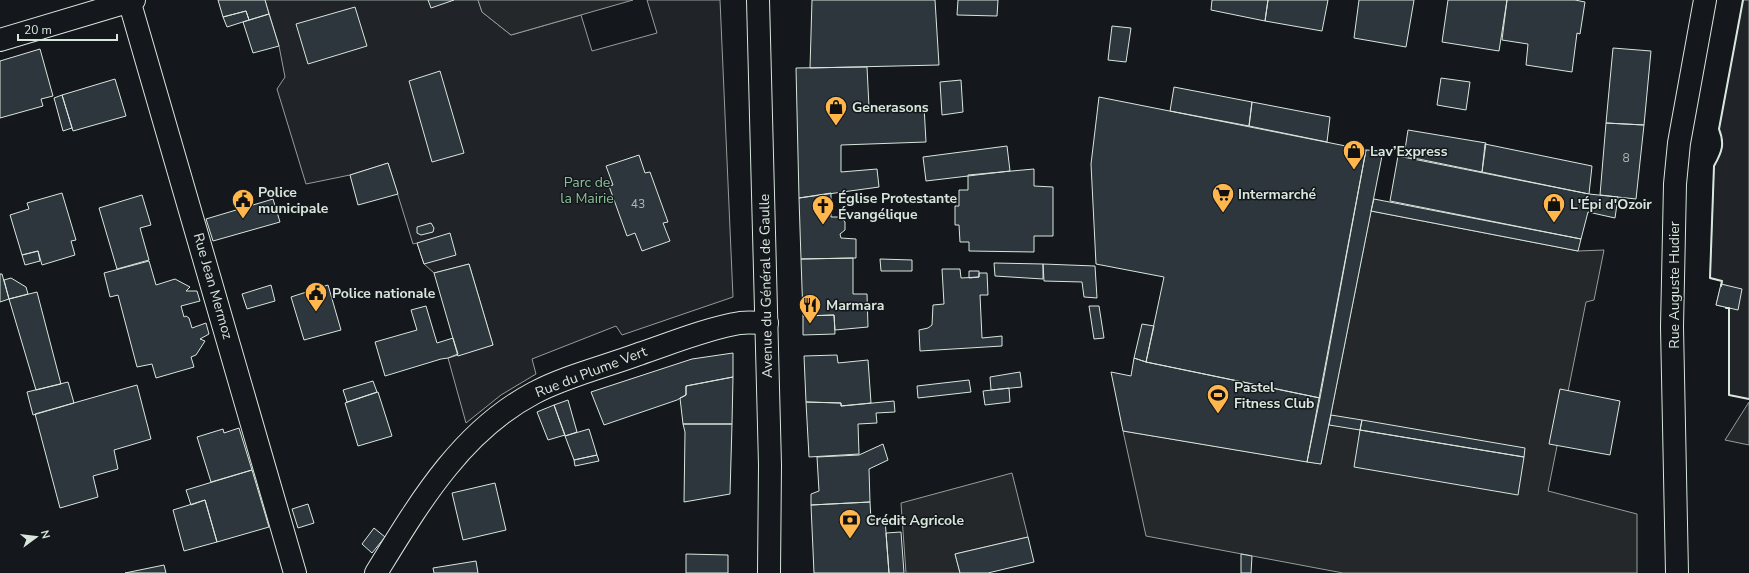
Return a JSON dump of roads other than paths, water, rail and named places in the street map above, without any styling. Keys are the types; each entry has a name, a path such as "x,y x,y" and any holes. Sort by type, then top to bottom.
{"street":[{"path":"0,40 131,0"},
{"name":"Rue Jean Mermoz","path":"131,0 294,573"},
{"name":"Avenue du Général de Gaulle","path":"758,0 770,465 769,573"},
{"name":"Rue Auguste Hudier","path":"1677,573 1672,327 1675,184 1679,143 1705,0"},
{"name":"Rue du Plume Vert","path":"376,573 432,485 449,464 493,421 520,401 549,386 689,337 740,323 767,324"}],"place":[{"name":"Generasons","path":"836,126"},
{"name":"Lav’Express","path":"1354,170"},
{"name":"Intermarché","path":"1223,214"},
{"name":"Police municipale","path":"243,220"},
{"name":"L'Épi d'Ozoir","path":"1554,224"},
{"name":"Église Protestante Évangélique","path":"823,226"},
{"name":"Police nationale","path":"316,312"},
{"name":"Marmara","path":"810,324"},
{"name":"Pastel Fitness Club","path":"1218,414"},
{"name":"Crédit Agricole","path":"850,540"}],"park label":[{"name":"Parc de la Mairie","path":"587,190"}]}
